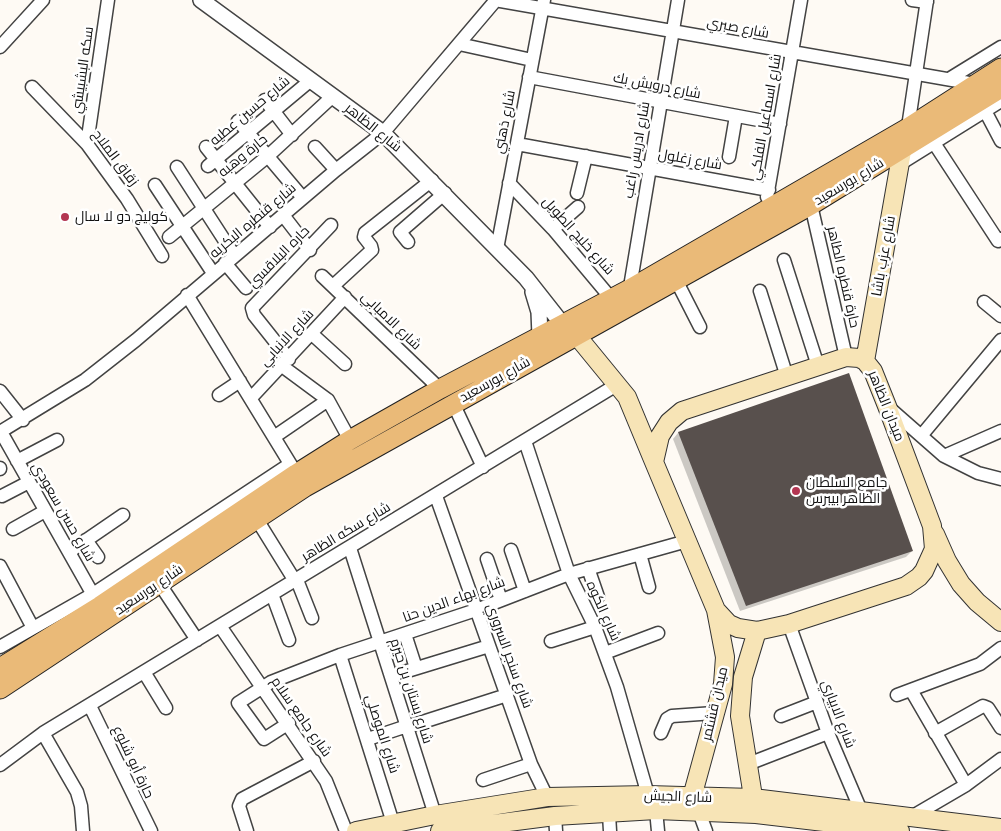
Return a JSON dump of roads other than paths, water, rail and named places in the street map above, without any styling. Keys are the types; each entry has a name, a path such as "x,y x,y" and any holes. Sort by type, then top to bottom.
{"main road":[{"name":"شارع بورسعيد","path":"624,301 676,280 811,205 901,158 980,99 1001,68"},
{"name":"شارع بورسعيد","path":"0,690 305,487 454,403 570,331 624,301 765,210 908,127 980,99 1001,88"},
{"name":"شارع عزب باشا","path":"865,361 901,158"},
{"name":"شارع بورسعيد","path":"0,668 96,600 293,469 540,336 570,331"},
{"name":"شارع الظاهر","path":"570,331 618,384 634,411 654,462"},
{"name":"ميدان الظاهر","path":"846,357 859,358 865,361 873,371 932,526 934,549 930,561 919,577 906,586 790,624 757,631 738,628 730,624 716,610 654,462 664,428 682,411 846,357"},
{"path":"932,526 947,561 962,584 977,602 1001,622"},
{"name":"ميدان قشتمر","path":"695,805 722,684 725,657 716,610"},
{"name":"ميدان قشتمر","path":"755,806 748,764 742,742 740,703 743,676 757,631"},
{"name":"شارع الجيش","path":"440,827 547,797 695,805 755,806 913,816 1001,828"},
{"name":"شارع الجيش","path":"356,831 393,823 440,827 498,827 609,822 652,802"},
{"name":"شارع الجيش","path":"755,806 786,825 900,831"}],"street":[{"path":"0,47 43,0"},
{"name":"سكه البشبيشي","path":"87,144 108,0"},
{"name":"شارع الظاهر","path":"201,0 384,133 526,278 570,331"},
{"name":"شارع صبري","path":"495,0 543,4 792,53 920,73 948,79 980,99"},
{"name":"شارع قنطره البكريه","path":"0,432 85,380 136,340 336,170 384,133 495,0"},
{"name":"شارع ادريس راغب","path":"624,301 678,0"},
{"name":"شارع اسماعيل الفلكي","path":"765,210 802,0"},
{"path":"908,127 920,73 930,1 912,0"},
{"name":"شارع ذهني","path":"497,249 543,4"},
{"path":"459,44 532,60"},
{"path":"948,79 1001,47"},
{"name":"شارع درويش بك","path":"529,77 780,124"},
{"name":"شارع حسين عطيه","path":"212,162 311,80"},
{"name":"زقاق الملاح","path":"32,87 87,144 127,199 162,256"},
{"name":"حارة وهبه","path":"169,237 268,156 333,96"},
{"path":"980,99 1001,141"},
{"path":"901,158 934,143 980,99 1001,101"},
{"path":"265,100 292,135"},
{"path":"729,157 736,116"},
{"path":"238,121 304,198"},
{"path":"934,143 998,241 1001,239"},
{"name":"شارع زغلول","path":"516,144 768,190"},
{"path":"206,147 212,162 235,182 270,226"},
{"path":"315,147 336,170"},
{"path":"577,193 586,156"},
{"path":"177,167 203,208 246,288"},
{"path":"333,286 372,250 364,237 364,233 432,180"},
{"name":"شارع خليج الطويل","path":"509,183 624,301"},
{"path":"155,185 213,273"},
{"path":"408,242 400,232 445,194"},
{"name":"حارة قنطره الطاهر","path":"811,205 846,357"},
{"path":"553,229 578,207"},
{"path":"283,215 310,250"},
{"name":"حاره البلاقسي","path":"285,362 254,315 252,308 310,250 331,225"},
{"path":"784,260 818,366"},
{"name":"شارع الامبابي","path":"322,276 440,389"},
{"name":"شارع الظاهر","path":"526,278 540,312 540,336"},
{"path":"676,280 700,327"},
{"path":"760,291 787,377"},
{"path":"187,295 293,469"},
{"name":"شارع الانبابي","path":"251,398 345,298"},
{"path":"984,302 1001,316"},
{"path":"312,334 345,364"},
{"path":"921,436 1001,340"},
{"path":"285,362 328,400 350,440"},
{"path":"219,395 240,381"},
{"name":"شارع سكه الظاهر","path":"0,764 43,733 618,384"},
{"path":"0,391 22,420"},
{"path":"274,438 328,400"},
{"path":"454,403 483,467"},
{"path":"887,406 944,456 978,473 1001,479"},
{"path":"944,456 1001,431"},
{"name":"شارع حسن سعودي","path":"0,432 96,600"},
{"path":"17,461 57,440"},
{"name":"شارع الكوه","path":"525,441 569,574 595,627 605,653 652,802 658,831"},
{"path":"2,496 29,482"},
{"name":"شارع سنجر السروري","path":"436,496 531,764 547,797"},
{"path":"13,529 45,511"},
{"path":"69,552 123,514"},
{"path":"256,518 296,580 312,618"},
{"path":"86,540 98,557"},
{"name":"شارع بهاء الدين حنا","path":"288,723 264,739 238,703 262,687 289,674 340,655 476,610 569,574 687,541"},
{"name":"شارع بستان بن حيرم","path":"350,548 440,827"},
{"path":"511,550 525,591"},
{"path":"640,554 649,587"},
{"path":"486,559 501,600"},
{"path":"588,568 598,598"},
{"path":"1,572 33,628"},
{"path":"159,583 197,640"},
{"path":"272,594 289,640"},
{"name":"شارع بورسعيد","path":"0,647 33,628 96,600"},
{"name":"شارع الابياري","path":"790,624 828,733 862,813"},
{"name":"شارع جامع سلام","path":"220,626 314,761 326,781 346,831"},
{"path":"551,641 595,627"},
{"path":"605,653 658,633"},
{"path":"405,634 416,668"},
{"path":"391,676 489,646"},
{"path":"897,695 980,664 1001,648"},
{"name":"شارع الموصلي","path":"340,655 393,823"},
{"path":"144,672 166,708"},
{"path":"911,690 966,785"},
{"path":"368,739 507,695"},
{"path":"781,716 818,702"},
{"name":"حارة أبو شلوع","path":"90,706 151,831"},
{"path":"935,733 981,706 986,707 1001,728"},
{"path":"661,733 668,719 672,716 714,713"},
{"path":"43,733 77,792 81,806 83,831"},
{"path":"748,764 828,733"},
{"path":"913,816 966,785 1001,759"},
{"path":"247,831 239,806 242,798 314,761"},
{"path":"483,780 531,764"},
{"path":"695,805 706,831"}],"place":[{"name":"كوليج دو لا سال","path":"65,217"},
{"name":"جامع السلطان الظاهر بيبرس","path":"796,491"}]}
